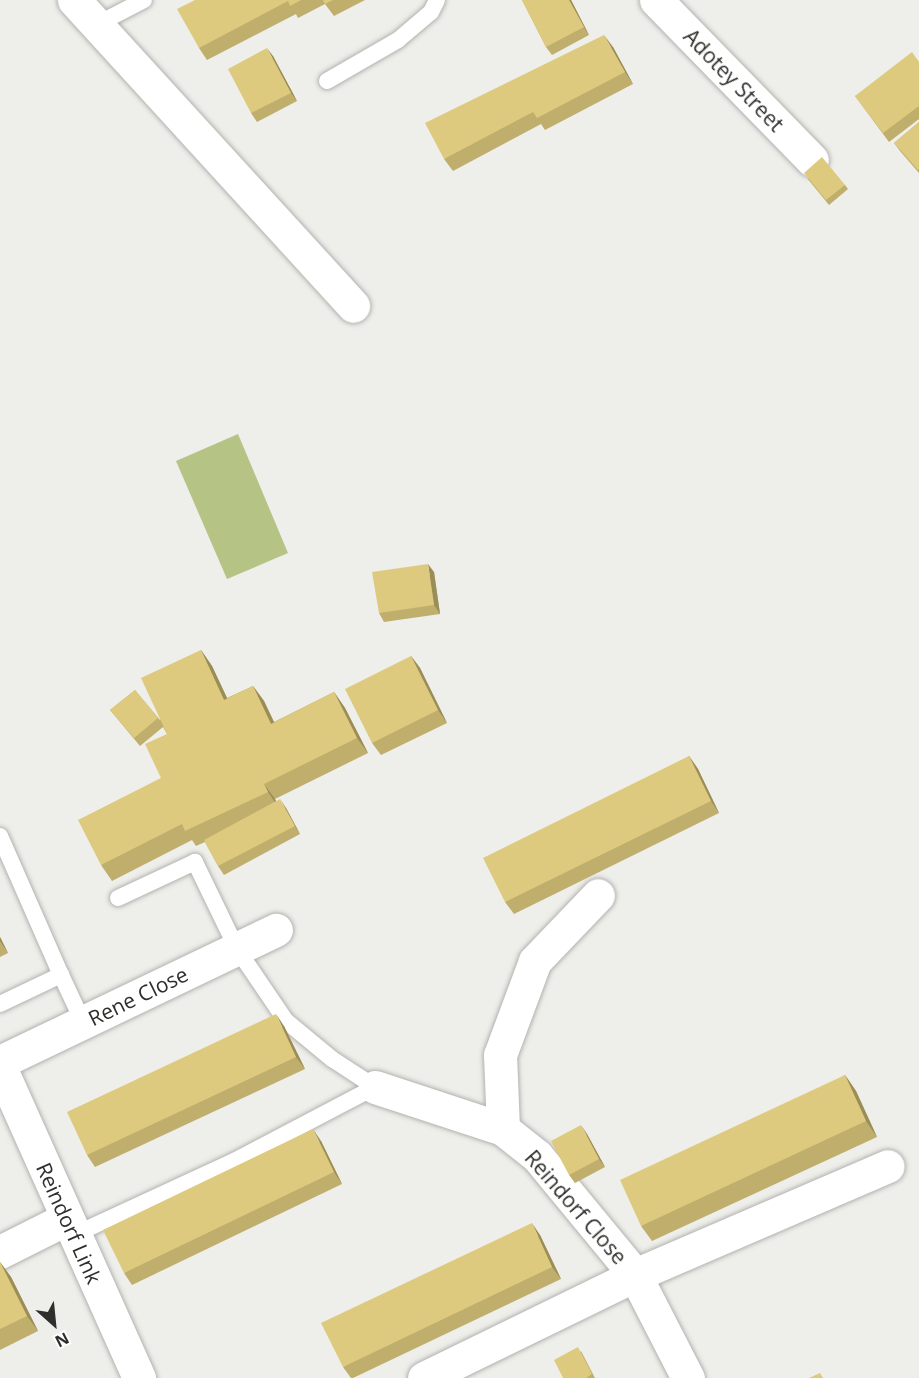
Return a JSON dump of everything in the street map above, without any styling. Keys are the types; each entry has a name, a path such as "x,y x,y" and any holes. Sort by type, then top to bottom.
{"street":[{"path":"74,0 353,306"},
{"name":"Adotey Street","path":"656,0 812,160"},
{"path":"503,1129 500,1055 535,961 598,895"},
{"name":"Rene Close","path":"0,1062 276,930"},
{"name":"Reindorf Link","path":"0,1067 139,1378"},
{"name":"Reindorf Close","path":"375,1087 503,1129 537,1156 635,1275 688,1378"},
{"path":"424,1378 635,1275 888,1166"},
{"path":"0,1252 70,1227"}],"lane":[{"path":"96,25 144,0"},
{"path":"327,81 398,40 431,12 437,0"},
{"path":"0,836 83,1022"},
{"path":"70,1227 234,1161 375,1087 332,1059 286,1021 237,949 195,862 118,898"},
{"path":"0,1004 61,975"}],"green space":[{"path":"238,434 288,553 227,579 176,461"}],"building":[{"path":"195,0 301,0 290,6 288,1 199,48 177,9"},
{"path":"522,0 569,0 584,27 546,47"},
{"path":"604,35 625,72 537,118 533,112 444,159 425,123"},
{"path":"267,48 291,93 251,113 228,69"},
{"path":"912,52 919,62 919,106 883,133 855,96"},
{"path":"919,122 919,169 918,170 894,143"},
{"path":"822,157 845,185 826,200 804,173"},
{"path":"428,564 434,605 379,613 372,572"},
{"path":"201,650 224,700 253,686 271,724 334,692 357,738 264,784 268,792 185,831 182,824 101,865 78,820 161,778 145,744 167,734 141,678"},
{"path":"411,656 438,710 372,743 345,689"},
{"path":"135,690 158,718 134,738 110,710"},
{"path":"689,756 711,801 505,902 483,858"},
{"path":"280,799 295,826 218,866 204,840"},
{"path":"276,1014 296,1057 87,1155 67,1112"},
{"path":"845,1075 866,1121 641,1226 620,1180"},
{"path":"581,1125 599,1159 569,1175 551,1141"},
{"path":"313,1129 334,1172 124,1273 103,1230"},
{"path":"532,1223 552,1267 343,1367 321,1323"},
{"path":"0,1262 27,1316 0,1329"},
{"path":"578,1347 592,1374 586,1378 563,1378 554,1360"},
{"path":"820,1373 823,1378 809,1378"}]}
